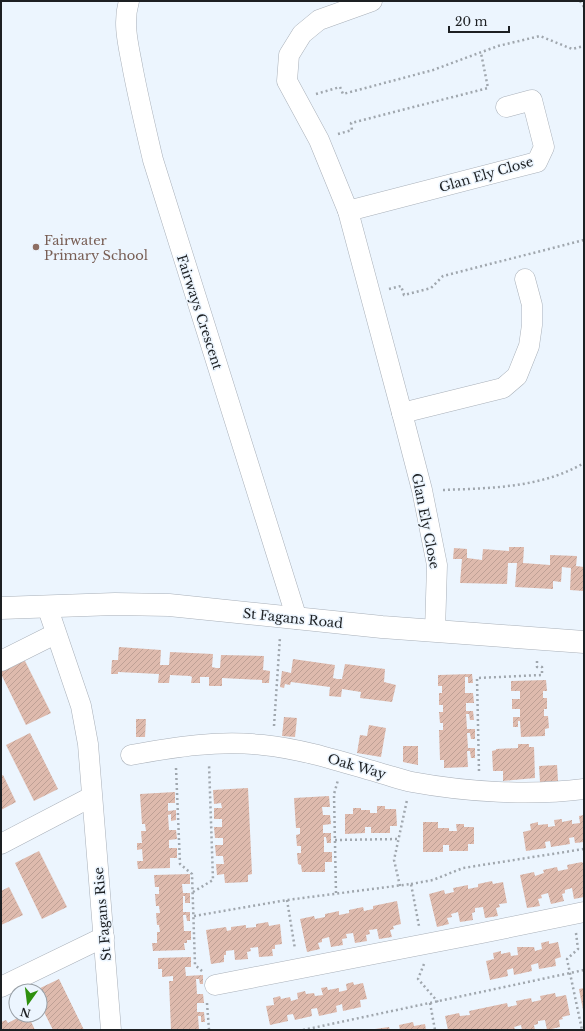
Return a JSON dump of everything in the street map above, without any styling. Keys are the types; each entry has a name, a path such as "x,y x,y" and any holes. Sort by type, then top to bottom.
{"street":[{"name":"Fairways Crescent","path":"129,1 126,12 126,30 141,111 153,160 289,618"},
{"name":"Glan Ely Close","path":"372,1 319,20 302,34 289,55 287,81 319,140 348,211 422,490 437,565 435,631"},
{"name":"Glan Ely Close","path":"348,211 537,162 544,147 532,100 506,107"},
{"path":"402,413 503,388 517,376 530,346 532,325 532,305 525,279"},
{"name":"St Fagans Road","path":"1,608 115,604 169,605 289,618 584,642"},
{"name":"St Fagans Rise","path":"47,606 81,706 88,744 91,797 111,1030"},
{"path":"1,661 56,634"},
{"name":"Oak Way","path":"131,755 175,747 224,742 272,746 307,752 412,782 480,790 525,793 584,789"},
{"path":"1,844 91,797"},
{"path":"209,987 578,913"},
{"path":"1,987 104,938"}],"path":[{"path":"580,1 584,6"},
{"path":"297,99 340,87 343,94 433,70 498,46 540,36 572,49 584,46"},
{"path":"319,140 352,130 351,123 488,88 481,53"},
{"path":"370,294 401,286 404,295 431,288 443,276 584,240"},
{"path":"422,490 516,486 571,471 584,463"},
{"path":"272,746 289,618"},
{"path":"480,790 477,678 542,675 542,668 537,667 538,639"},
{"path":"193,892 213,880 208,744"},
{"path":"175,747 180,864 192,874 195,965 209,987 209,1030"},
{"path":"336,893 334,794 343,762"},
{"path":"400,886 394,860 412,782"},
{"path":"335,840 398,839"},
{"path":"194,916 287,900 400,886 434,880 463,868 584,849"},
{"path":"411,884 423,944 428,954 418,979 438,1002"},
{"path":"287,900 298,968"},
{"path":"578,913 578,949 567,959 582,1030"},
{"path":"303,1030 584,970"},
{"path":"430,1003 435,1030"}],"building":[{"path":"509,547 524,547 523,563 550,565 550,555 577,556 576,566 584,567 584,591 570,590 571,568 562,567 561,582 553,581 553,589 515,587 517,563 508,563 507,584 460,583 462,559 453,559 454,548 467,549 467,558 482,560 483,549 509,551"},
{"path":"119,647 161,650 160,665 169,665 170,652 213,654 212,667 216,668 220,668 221,655 264,656 263,670 270,671 269,683 262,683 262,680 222,678 222,686 209,686 209,677 200,677 200,683 191,683 192,677 190,676 170,675 169,683 158,683 159,674 118,672 118,674 111,674 112,660 118,660"},
{"path":"23,657 51,713 26,725 1,674 1,667"},
{"path":"293,659 335,665 333,678 337,679 342,679 345,664 385,669 384,682 396,685 392,702 360,698 361,692 342,689 341,697 329,696 330,687 291,682 290,685 285,684 284,688 280,687 282,671 291,673"},
{"path":"472,674 473,683 468,683 468,677 465,677 465,693 473,693 474,703 466,703 466,711 473,711 474,720 470,720 469,714 466,714 467,729 475,729 475,739 471,739 470,733 467,733 468,748 475,748 475,758 471,758 470,751 467,751 468,767 444,768 444,760 440,760 439,730 443,730 443,723 440,723 439,712 443,712 443,705 439,705 439,693 442,693 442,686 438,686 438,675"},
{"path":"546,680 547,691 543,691 543,698 547,698 547,709 544,709 544,716 548,716 549,728 545,729 545,736 521,737 520,721 518,721 518,727 513,727 513,717 520,717 520,709 512,709 512,699 520,699 520,691 511,691 511,681"},
{"path":"284,717 297,718 295,737 282,736"},
{"path":"136,719 146,719 145,737 136,737"},
{"path":"369,725 386,728 381,757 357,753 360,735 367,736"},
{"path":"30,733 58,789 34,801 6,745"},
{"path":"518,744 529,744 529,747 534,747 535,778 503,781 503,771 493,771 492,751 496,749 518,748"},
{"path":"403,746 418,746 418,765 403,762"},
{"path":"557,765 558,781 540,782 539,766"},
{"path":"3,775 16,802 1,810 1,776"},
{"path":"248,788 252,874 248,875 248,882 225,883 224,874 217,875 216,864 224,864 223,856 216,856 215,845 223,845 223,838 215,838 214,827 222,827 222,819 214,819 214,808 222,808 221,803 214,804 213,790"},
{"path":"175,792 175,803 168,803 168,811 176,810 176,820 171,821 171,814 168,815 169,830 176,830 177,839 169,840 169,848 177,848 177,858 170,858 170,868 138,869 137,861 143,861 142,849 137,850 137,843 142,843 141,831 146,831 145,824 142,824 140,794"},
{"path":"329,796 330,807 322,807 323,815 330,815 331,824 323,825 323,833 331,833 331,843 327,843 326,837 324,837 324,852 332,852 332,862 325,862 325,872 302,872 301,865 298,864 297,853 301,853 301,846 297,846 296,835 300,834 300,828 296,828 294,798"},
{"path":"377,806 385,806 385,809 396,809 397,826 390,826 390,833 371,833 371,827 365,827 365,833 345,834 345,814 353,814 353,808 361,808 361,810 370,810 370,813 377,813"},
{"path":"584,815 584,842 575,843 574,837 569,838 570,844 551,847 550,841 545,842 546,848 526,851 523,832 531,830 530,824 538,822 538,825 548,824 548,827 555,826 554,820 562,819 562,822 572,820 572,824 580,823 579,816"},
{"path":"423,822 438,822 438,828 449,828 449,831 457,831 456,824 464,824 464,827 474,827 474,844 468,844 468,851 449,851 449,845 443,845 443,852 423,852"},
{"path":"39,851 67,907 42,919 15,863"},
{"path":"582,862 584,865 584,897 574,899 572,888 565,890 565,893 562,894 564,901 551,904 548,893 541,895 542,898 538,899 540,906 527,908 520,875 534,872 535,876 544,873 543,870 557,867 558,871 568,869 567,865"},
{"path":"190,874 190,884 182,884 183,893 190,893 190,903 185,903 185,896 183,896 183,912 190,912 190,921 187,921 186,915 183,915 184,931 191,931 191,940 187,940 187,943 184,943 185,950 153,951 152,943 157,943 157,932 160,932 159,925 157,925 156,913 160,913 159,906 156,906 155,894 159,894 159,887 155,887 154,875"},
{"path":"492,881 493,884 503,882 507,903 499,904 500,907 496,908 498,916 485,918 483,907 475,908 475,912 472,913 473,920 460,922 458,912 451,914 452,917 447,918 449,924 437,927 429,894 444,890 445,894 454,892 453,888 468,885 468,889 478,887 478,884"},
{"path":"9,887 23,915 1,925 1,891"},
{"path":"397,901 401,924 393,926 394,929 390,930 392,937 379,939 377,929 369,930 370,934 366,935 367,941 355,943 353,933 346,934 347,938 342,939 343,945 331,947 329,937 322,939 322,942 318,943 320,949 307,952 300,919 314,916 315,919 325,917 325,914 339,911 339,915 349,913 349,910 363,907 364,911 373,909 373,906"},
{"path":"268,922 269,926 280,924 282,944 275,945 275,949 272,949 273,956 259,957 258,947 250,948 251,951 247,952 248,959 235,960 234,950 226,951 226,955 224,955 224,962 211,964 206,930 226,927 227,931 231,930 231,927 246,925 246,928 256,927 256,924"},
{"path":"549,941 549,944 558,942 561,957 555,959 556,966 539,969 538,963 531,965 532,971 514,975 513,968 507,970 508,976 490,980 486,961 494,959 493,953 501,951 501,954 510,952 511,956 518,955 517,947 534,947 535,951 542,949 541,943"},
{"path":"191,957 191,967 185,967 186,976 203,975 203,984 200,984 199,979 196,979 197,994 203,994 204,1003 197,1003 197,1012 204,1012 205,1022 201,1022 201,1016 198,1016 199,1030 171,1030 169,981 173,981 173,976 162,977 162,969 158,969 158,958"},
{"path":"59,979 84,1030 53,1030 48,1020 48,984"},
{"path":"353,982 354,985 363,983 367,999 360,1000 361,1007 343,1011 342,1004 336,1006 337,1012 319,1016 317,1008 311,1009 312,1016 295,1020 293,1014 287,1015 288,1021 270,1025 266,1006 274,1005 273,998 280,996 281,999 290,997 291,1001 298,999 297,993 305,991 306,994 314,993 315,996 323,995 321,988 327,987 328,990 339,988 339,992 347,990 346,984"},
{"path":"584,988 584,1010 583,1010 579,989"},
{"path":"555,993 556,997 566,995 570,1015 562,1017 563,1019 559,1020 560,1027 547,1030 545,1020 538,1021 538,1024 534,1025 535,1030 522,1030 521,1025 514,1027 515,1029 512,1030 448,1030 445,1016 459,1013 460,1016 470,1015 469,1011 507,1003 508,1007 517,1005 516,1001 531,998 532,1002 541,1000 540,996"},
{"path":"6,1020 8,1023 32,1023 35,1030 1,1030 1,1022"},
{"path":"413,1022 414,1026 425,1024 426,1030 400,1030 399,1025"},
{"path":"389,1027 390,1030 375,1030 375,1029"}],"place":[{"name":"Fairwater Primary School","path":"36,247"}]}
